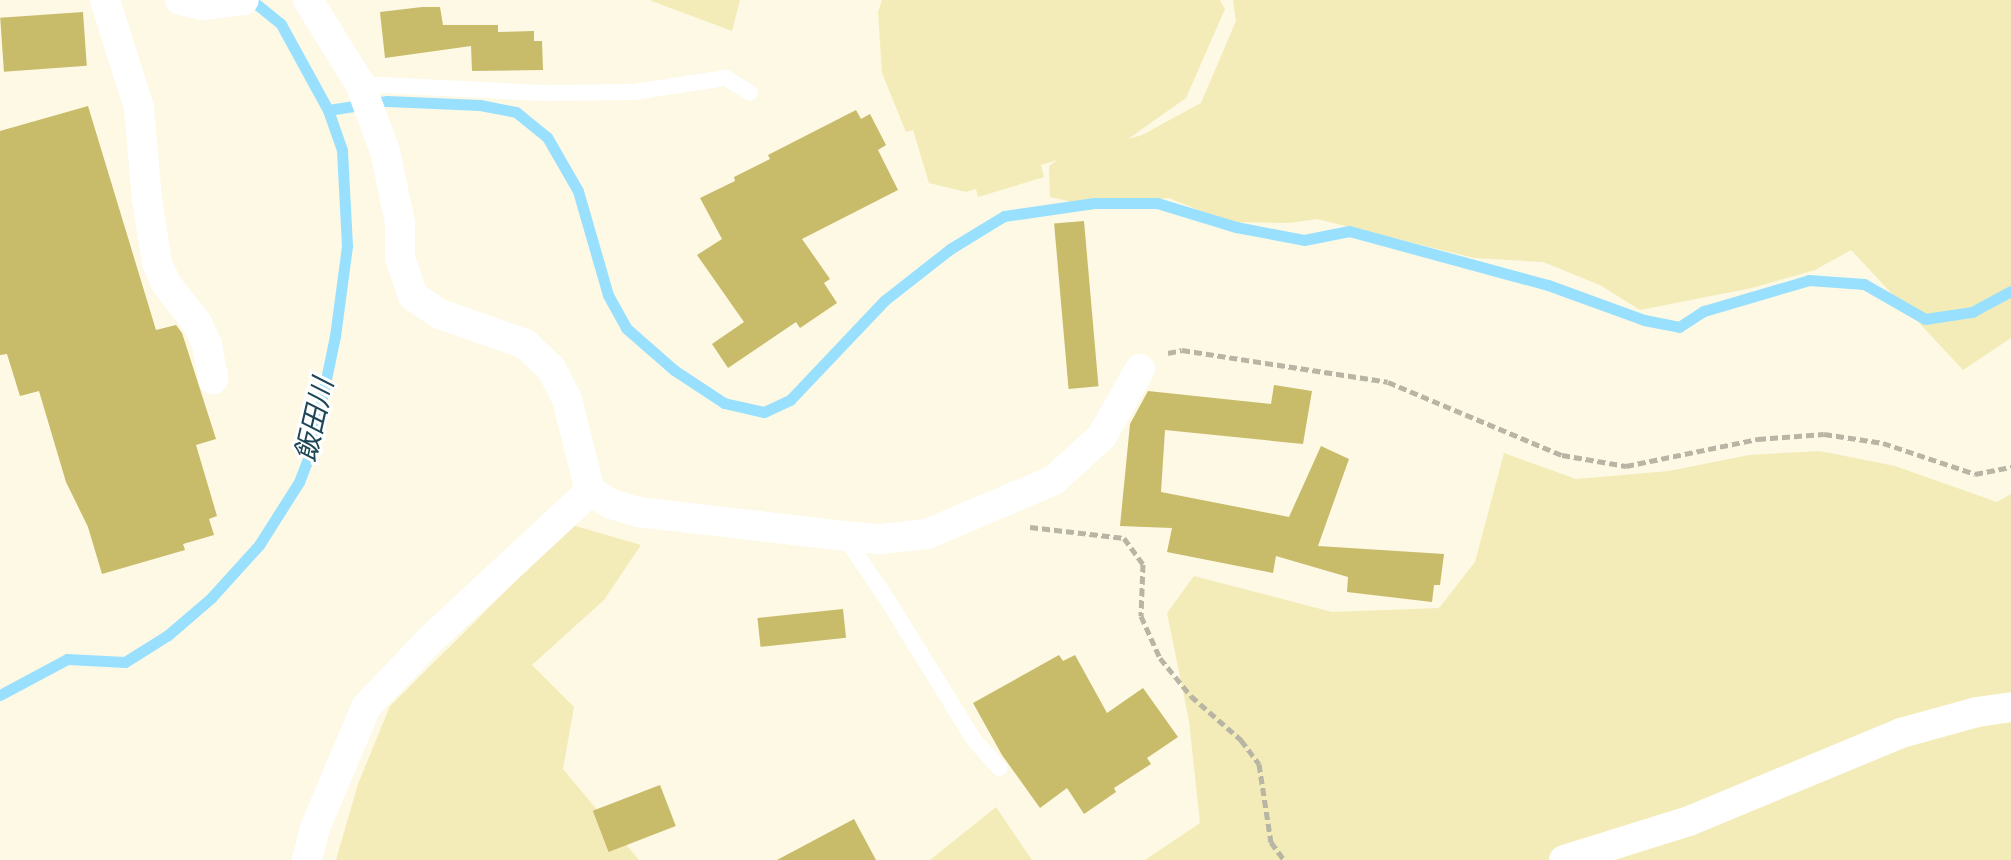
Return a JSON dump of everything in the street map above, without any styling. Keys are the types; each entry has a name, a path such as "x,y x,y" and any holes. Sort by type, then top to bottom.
{"street":[{"path":"105,0 119,54 139,108 147,199 157,263 167,285 197,323 207,344 213,379"},
{"path":"180,0 203,5 234,1"},
{"path":"308,0 360,84 385,151 400,223 400,258 413,296 440,314 525,344 551,368 567,399 590,491 612,504 638,512 844,536 881,539 927,534 1054,480 1102,436 1140,369"},
{"path":"307,860 315,828 366,707 431,639 590,491"},
{"path":"1564,860 1689,821 1901,733 1977,712 2011,707"}],"lane":[{"path":"360,84 542,93 634,92 726,78 750,93"},
{"path":"844,536 887,599 974,740 999,768"}],"path":[{"path":"1140,369 1159,355 1182,350 1388,382 1562,455 1626,466 1758,439 1824,434 1883,443 1975,474 2011,467"},
{"path":"1020,525 1124,538 1143,564 1141,616 1160,658 1191,696 1241,740 1259,764 1271,842 1284,860"}],"shaded area":[{"path":"649,0 740,0 732,31"},
{"path":"882,0 1220,0 1225,9 1186,98 1128,139 1142,135 1201,103 1236,21 1233,0 2011,0 2011,338 1963,370 1851,250 1815,270 1752,288 1640,310 1600,285 1543,262 1474,258 1317,219 1289,223 1228,222 1169,198 1094,207 1050,197 1049,166 1057,160 1041,165 1044,177 978,197 976,189 966,192 929,183 913,130 906,132 882,73 878,12"},
{"path":"1820,451 1895,466 1997,502 2011,494 2011,860 1145,860 1200,823 1189,721 1167,613 1194,576 1332,612 1439,608 1475,562 1504,453 1576,479 1669,471 1749,455"},
{"path":"572,525 641,545 604,600 532,665 574,707 563,769 639,860 336,860 358,784 390,706"},
{"path":"996,807 1032,860 930,860"}],"building":[{"path":"440,7 443,25 498,25 498,32 534,31 534,41 542,41 543,70 472,71 471,46 385,58 380,12"},
{"path":"83,12 87,66 4,72 0,18"},
{"path":"88,106 156,330 176,325 182,333 216,439 196,445 217,516 209,519 214,535 183,544 185,550 102,574 88,527 66,482 39,391 20,396 7,354 0,355 0,131"},
{"path":"856,110 861,119 870,114 886,145 878,150 898,190 802,239 830,279 824,283 837,303 800,328 796,322 728,368 712,344 744,322 697,255 722,239 700,198 770,159 768,155"},
{"path":"1084,221 1098,386 1069,389 1054,224"},
{"path":"1274,385 1312,391 1303,444 1165,430 1161,492 1289,517 1321,446 1349,459 1318,546 1444,554 1440,585 1434,585 1432,602 1347,592 1348,577 1276,556 1273,573 1167,552 1172,528 1120,526 1130,424 1148,391 1271,404"},
{"path":"843,609 846,638 761,647 757,618"},
{"path":"1059,655 1063,661 1075,655 1107,713 1143,688 1178,737 1147,758 1151,764 1114,788 1116,792 1084,814 1067,788 1040,808 1002,755 973,703"},
{"path":"660,785 676,826 609,852 593,811"},
{"path":"854,819 876,860 777,860"}],"waterway":[{"name":"飯田川","path":"0,695 67,659 125,662 168,635 211,598 259,545 299,482 311,451 335,336 347,246 342,150 328,110 281,24 251,0"},
{"path":"328,110 387,101 480,105 516,112 547,137 578,191 608,295 626,328 674,370 724,403 764,412 790,400 885,300 950,249 1004,216 1094,203 1157,203 1236,227 1304,240 1349,231 1548,285 1644,320 1679,327 1704,311 1809,280 1864,284 1925,319 1972,312 2011,291"}]}
